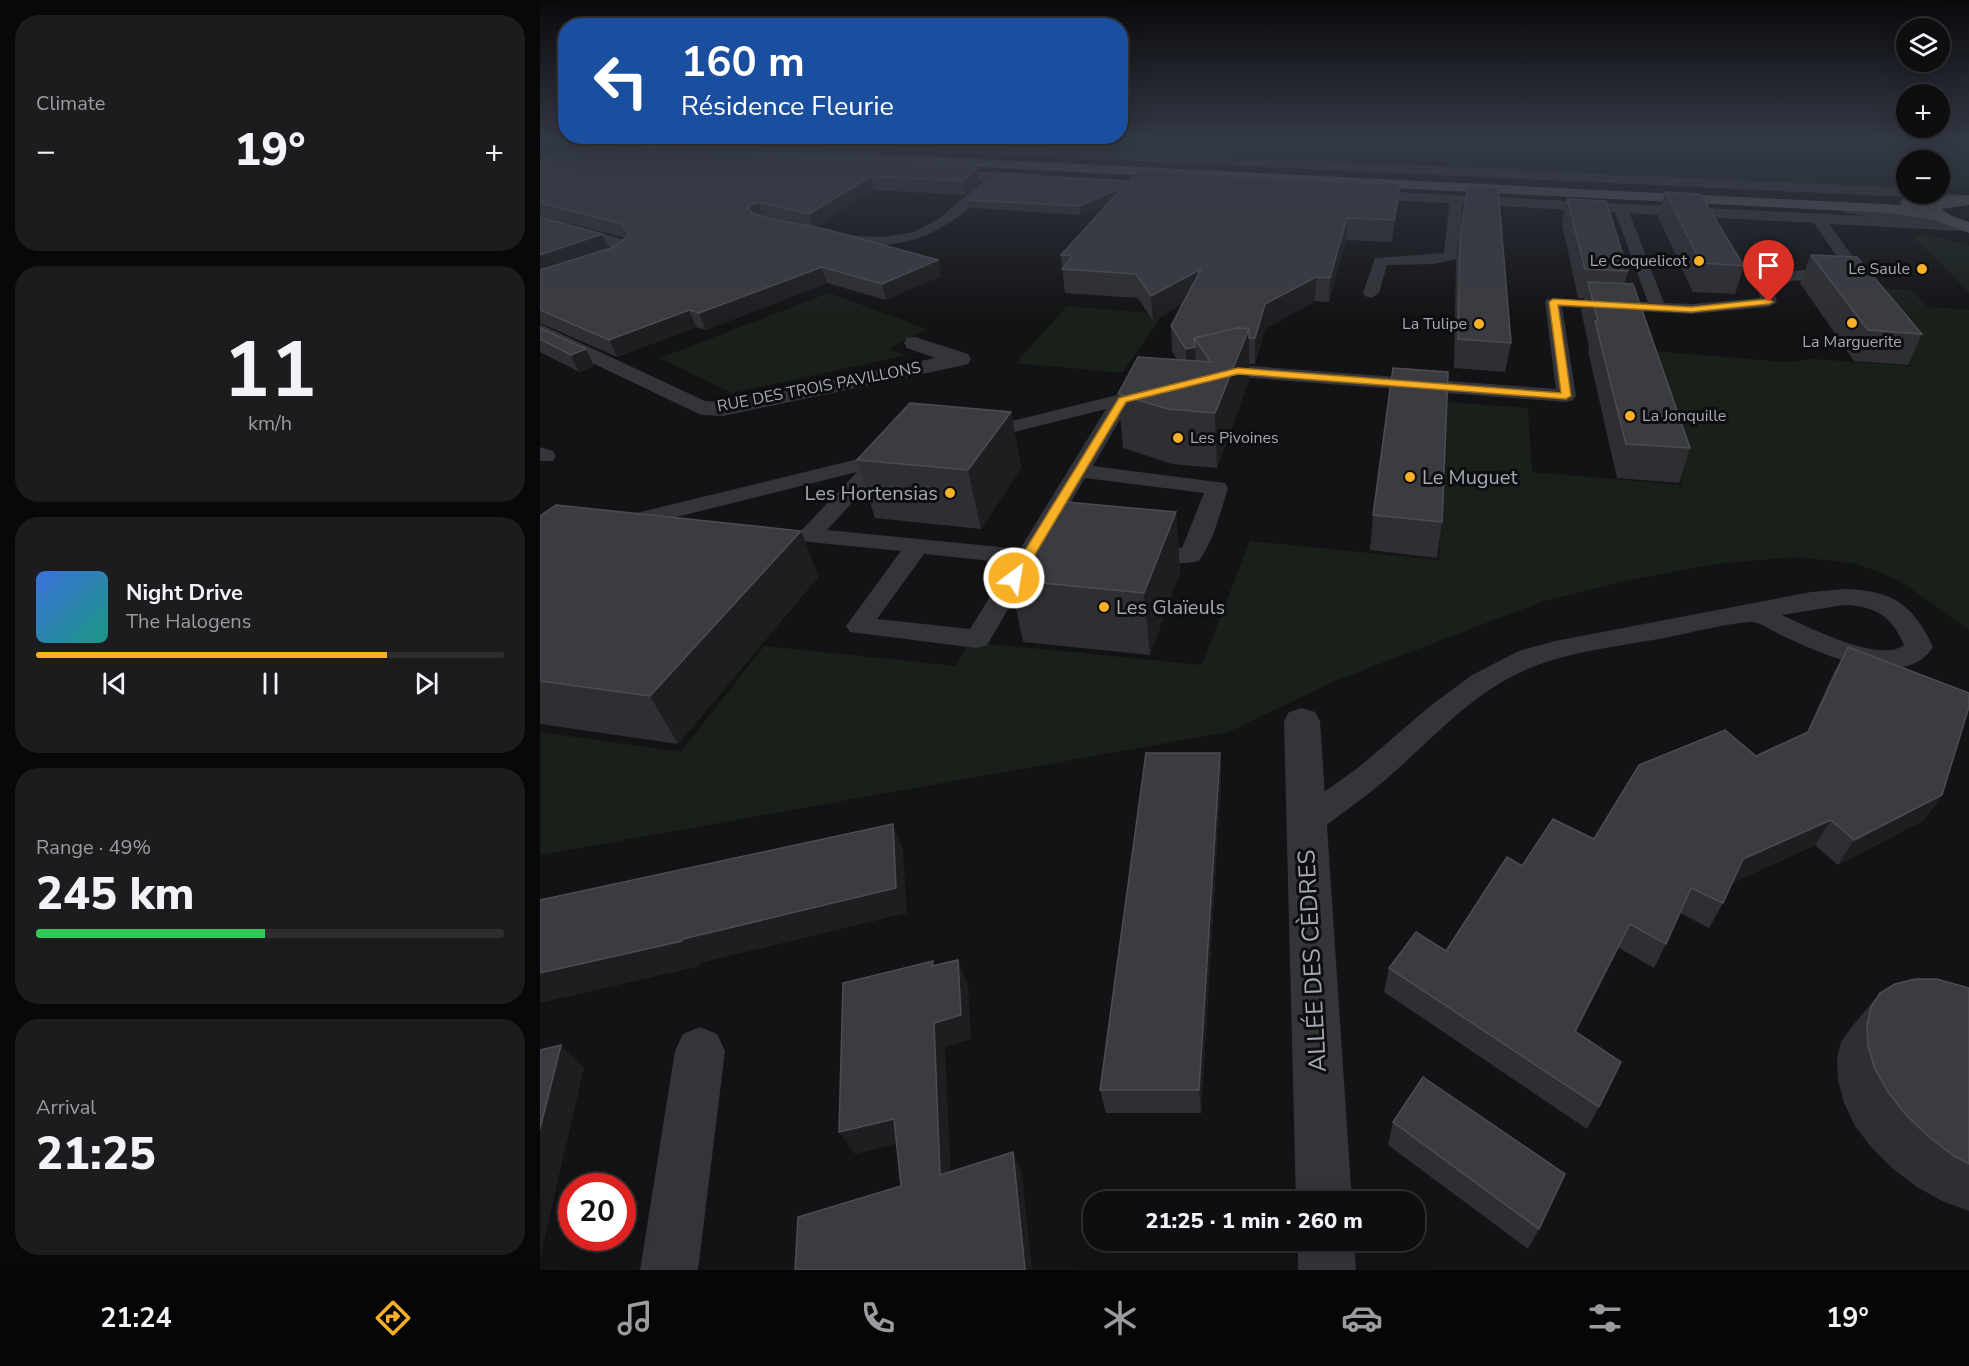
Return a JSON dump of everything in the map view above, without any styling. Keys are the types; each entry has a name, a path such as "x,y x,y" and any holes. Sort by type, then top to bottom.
{"main road":[{"path":"1745,200 1889,208 1951,219 1968,200"}],"street":[{"path":"1459,200 1818,219 1951,219"},
{"path":"540,222 620,244 624,250 613,257 540,281"},
{"name":"RUE DES TROIS PAVILLONS","path":"540,330 701,408 723,409 960,359 915,343"},
{"name":"ALLÉE DES CÈDRES","path":"1302,721 1323,1191"},
{"path":"669,1270 700,1051"},
{"path":"1327,1251 1328,1270"}],"lane":[{"path":"826,237 876,242 898,239 932,230 968,200"},
{"path":"1371,293 1380,261 1395,258 1441,260 1451,256 1454,200"},
{"path":"1650,200 1866,211 1951,219"},
{"path":"1621,209 1658,308"},
{"path":"1192,382 1238,371 1566,396 1553,302 1691,309 1769,302 1766,289 1787,277 1845,272 1851,265 1818,219"},
{"path":"961,440 1169,388"},
{"path":"917,546 859,626 977,639 1041,547 1079,471 1122,400"},
{"path":"604,528 915,451"},
{"path":"880,460 809,535 917,546 1041,547"},
{"path":"1079,471 1217,488 1203,529 1190,556 1119,549"},
{"path":"1305,823 1378,769 1447,706 1492,674 1539,654 1754,612 1841,596 1874,600 1899,612 1911,628 1919,647 1905,658 1877,658 1851,653 1827,645 1754,612"}],"shaded area":[{"path":"1912,235 1936,237 1969,245 1969,292"},
{"path":"1851,287 1911,290 1928,307 1969,310 1969,630 1900,581 1858,564 1798,557 1714,564 1621,582 1544,601 1337,680 1228,732 540,855 540,732 681,752 764,646 956,666 970,642 1202,665 1250,541 1439,560 1446,402 1528,408 1532,472 1682,485 1640,350 1787,362 1814,359 1911,366"},
{"path":"829,293 927,329 889,349 907,355 732,393 660,358"},
{"path":"1067,306 1163,314 1122,373 1016,363"}],"building":[{"path":"540,200 831,200 809,214 758,202 748,207 752,213 772,219 829,230 938,260 882,284 822,267 699,313 689,310 609,340 540,310 540,270 614,247 629,235 622,224 540,203"},
{"path":"974,200 1093,200 1079,206"},
{"path":"1111,200 1397,200 1394,220 1347,218 1330,278 1316,277 1265,304 1255,338 1249,338 1249,329 1238,328 1194,338 1195,347 1186,349 1171,326 1201,269 1151,296 1136,274 1062,269 1073,256 1061,255"},
{"path":"1466,200 1499,200 1511,343 1458,339 1460,236"},
{"path":"1567,200 1606,201 1628,271 1585,269"},
{"path":"1669,200 1704,200 1744,266 1701,263"},
{"path":"540,217 602,234 540,255"},
{"path":"1811,255 1857,257 1922,334 1868,330"},
{"path":"1588,282 1633,284 1690,448 1626,444 1595,321 1598,321"},
{"path":"540,328 586,349 571,355 540,339"},
{"path":"1238,328 1249,329 1215,413 1168,409 1118,394 1138,357 1211,362 1194,338"},
{"name":"Le Muguet","path":"1393,368 1448,372 1442,522 1373,515"},
{"path":"910,403 1011,412 968,470 857,460"},
{"path":"1055,501 1176,512 1144,593 1010,580"},
{"path":"556,505 801,531 650,696 540,681 540,516"},
{"path":"1848,647 1969,693 1969,707 1942,795 1854,840 1831,820 1743,859 1723,903 1691,888 1666,944 1630,924 1575,1031 1621,1062 1599,1107 1389,968 1416,932 1446,951 1507,857 1522,866 1553,819 1594,839 1639,765 1725,730 1756,756 1808,732"},
{"path":"1146,753 1220,753 1199,1090 1100,1090"},
{"path":"893,824 896,888 682,941 540,973 540,900"},
{"path":"958,960 961,1015 934,1023 940,1175 1013,1152 1025,1270 795,1270 798,1217 901,1186 894,1119 839,1132 843,983 933,961 932,966"},
{"path":"1915,979 1937,979 1969,988 1969,1164 1954,1156 1928,1136 1906,1115 1888,1092 1875,1069 1868,1046 1867,1025 1871,1007 1880,993 1895,984"},
{"path":"561,1045 540,1129 540,1050"},
{"path":"1423,1077 1565,1174 1539,1229 1393,1122"}],"place":[{"name":"Le Coquelicot","path":"1699,261"},
{"name":"Le Saule","path":"1922,269"},
{"name":"La Marguerite","path":"1852,323"},
{"name":"La Tulipe","path":"1479,324"},
{"name":"La Jonquille","path":"1630,416"},
{"name":"Les Pivoines","path":"1178,438"},
{"name":"Le Muguet","path":"1410,477"},
{"name":"Les Hortensias","path":"950,493"},
{"name":"Les Glaïeuls","path":"1104,607"}],"route":[{"path":"1014,578 1122,400 1238,371 1566,396 1553,302 1691,309 1769,302"}]}
